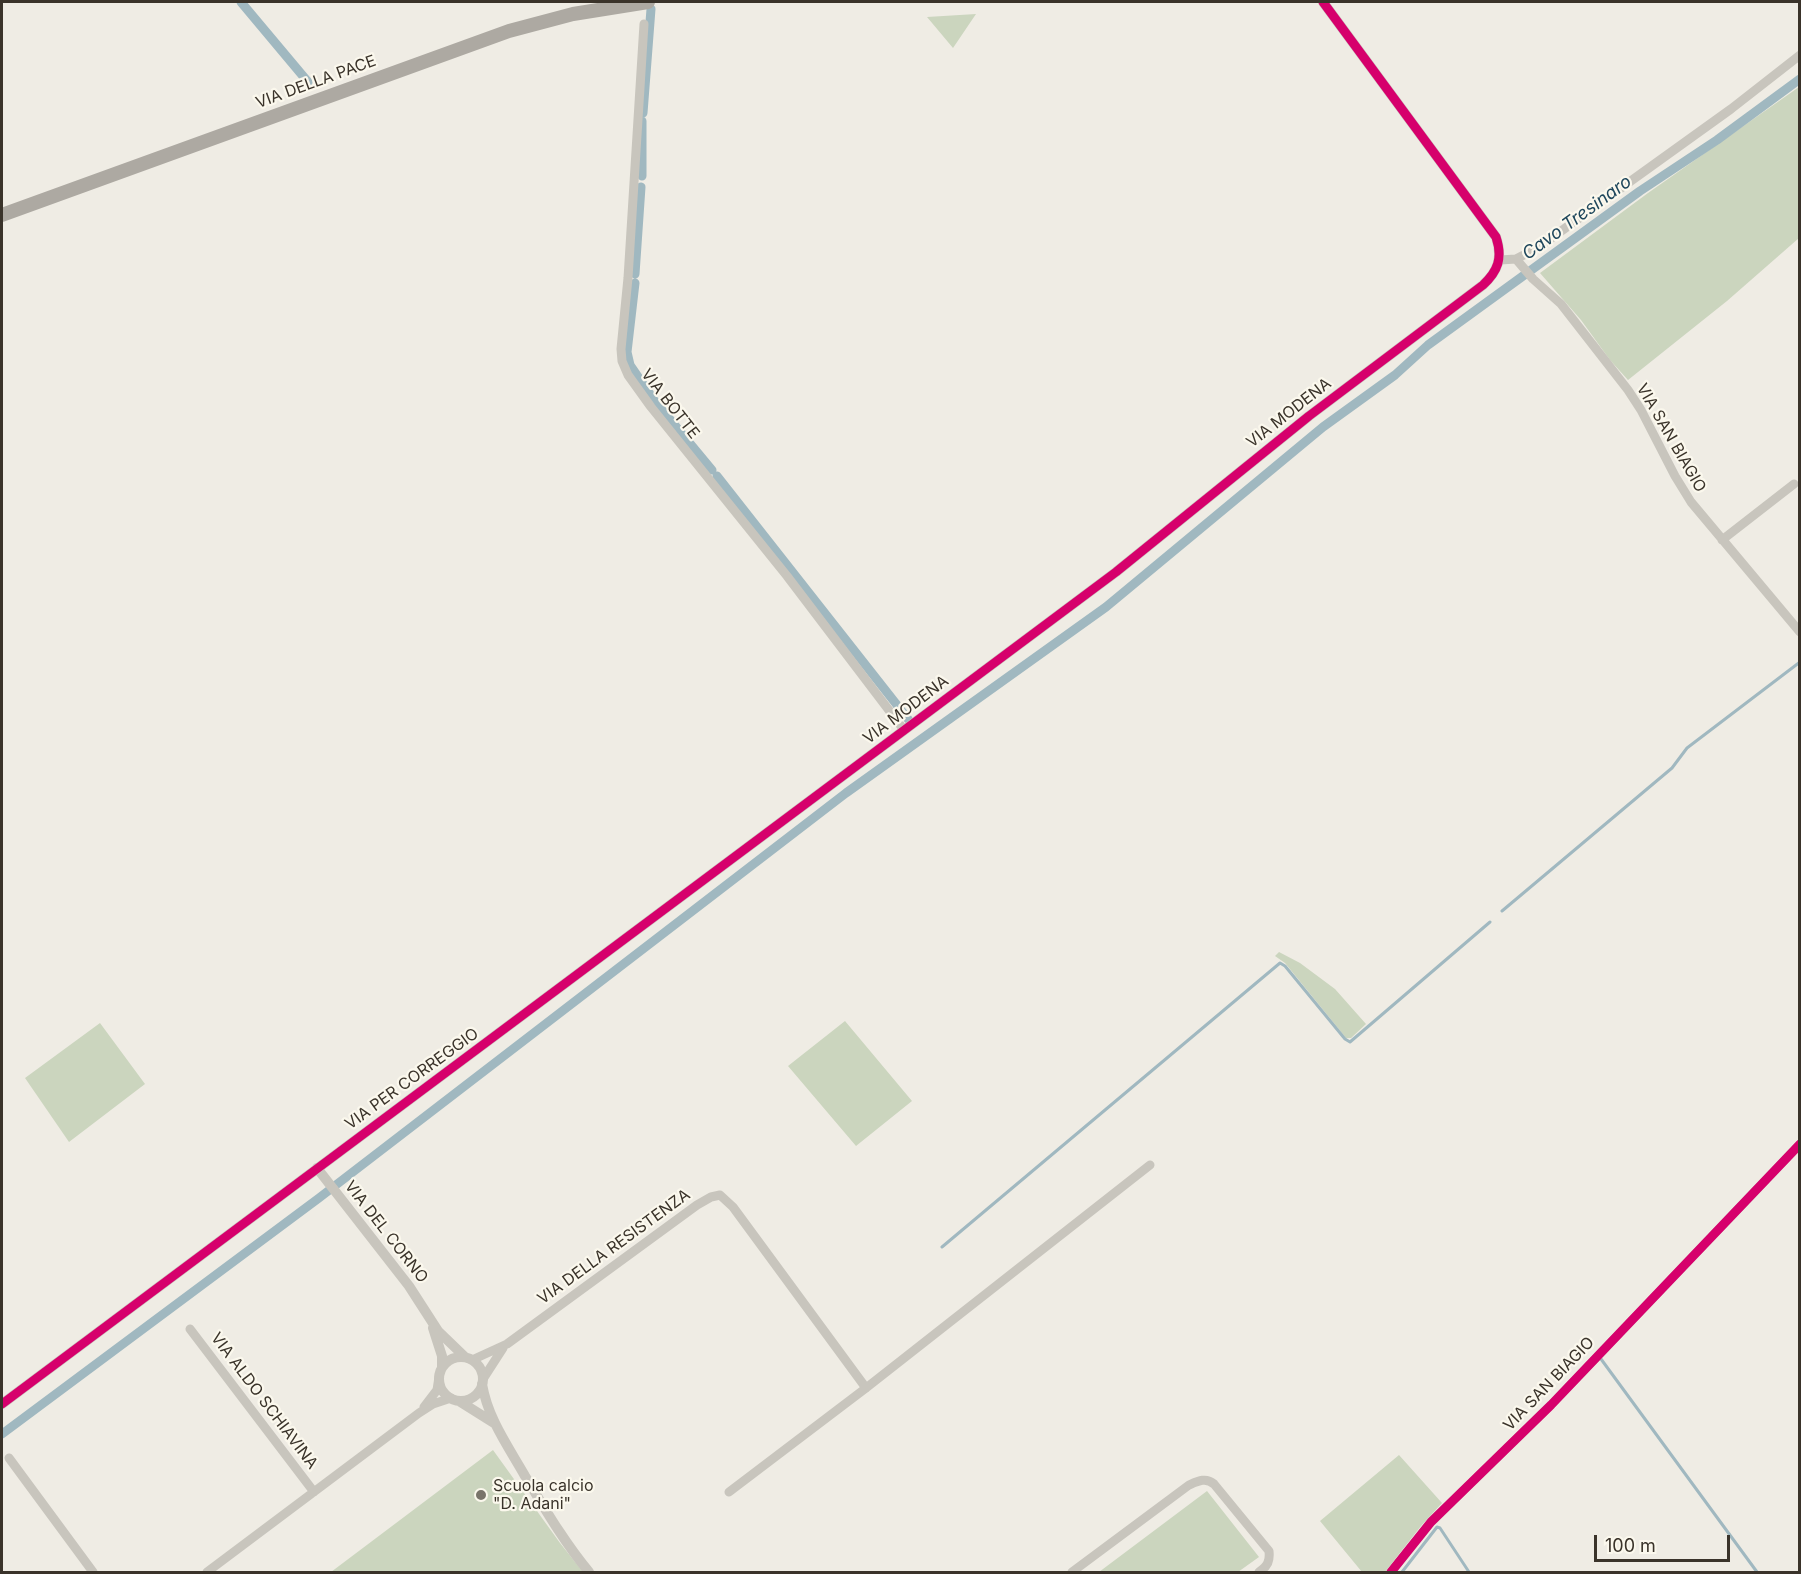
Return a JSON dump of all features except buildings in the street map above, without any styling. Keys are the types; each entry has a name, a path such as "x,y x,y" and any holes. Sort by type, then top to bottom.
{"main road":[{"name":"VIA DELLA PACE","path":"2,215 509,31 573,14 645,2"}],"street":[{"path":"1323,2 1490,228 1499,248 1500,260 1519,262 1697,134 1800,55"},
{"name":"VIA BOTTE","path":"644,24 622,361 628,375 651,407 787,576 904,730"},
{"name":"VIA MODENA","path":"841,777 1116,572 1309,416 1483,285 1492,277 1500,260"},
{"name":"VIA SAN BIAGIO","path":"1519,262 1533,279 1561,304 1628,390 1655,435 1684,493 1800,632"},
{"path":"1722,540 1794,483"},
{"name":"VIA PER CORREGGIO","path":"2,1404 841,777"},
{"name":"VIA SAN BIAGIO","path":"1391,1572 1431,1522 1551,1405 1800,1144"},
{"path":"729,1492 866,1388 1150,1165"},
{"name":"VIA DEL CORNO","path":"317,1168 403,1279 438,1331 478,1366 484,1398 494,1423 555,1527 589,1572"},
{"name":"VIA DELLA RESISTENZA","path":"469,1359 507,1344 697,1205 720,1195 733,1207 866,1388"},
{"name":"VIA DEL CORNO","path":"429,1316 442,1356 442,1390 494,1423"},
{"name":"VIA ALDO SCHIAVINA","path":"190,1329 314,1492"},
{"name":"VIA DELLA RESISTENZA","path":"482,1381 507,1344"},
{"path":"418,1413 437,1390 441,1372 452,1359 469,1359"},
{"path":"207,1572 418,1413 433,1404 468,1399 478,1393 482,1381"},
{"path":"9,1458 93,1572"},
{"path":"1071,1572 1189,1485 1203,1480 1214,1484 1269,1551 1268,1565 1260,1572"}],"green space":[{"path":"976,14 953,48 927,17"},
{"path":"1799,87 1799,238 1727,301 1628,380 1610,360 1581,320 1540,273 1648,193"},
{"path":"1279,952 1300,963 1335,989 1366,1024 1351,1038 1346,1038 1285,963 1275,956"},
{"path":"845,1021 912,1101 856,1146 788,1066"},
{"path":"100,1023 145,1084 69,1142 25,1078"},
{"name":"Scuola calcio \"D. Adani\"","path":"493,1450 583,1572 331,1572"},
{"path":"1399,1455 1442,1503 1385,1572 1362,1572 1320,1521"},
{"path":"1207,1491 1259,1557 1238,1572 1099,1572"}],"waterway":[{"path":"241,2 308,82"},
{"path":"643,113 651,9"},
{"name":"Cavo Tresinaro","path":"2,1434 319,1198 846,793 1106,607 1323,427 1395,375 1428,345 1640,191 1717,140 1800,79"},
{"path":"642,121 642,176"},
{"path":"635,274 641,187"},
{"path":"635,283 627,352 630,365 654,400 712,470"},
{"path":"717,476 908,719"},
{"path":"1502,911 1672,768 1687,748 1800,662"},
{"path":"942,1247 1280,963 1350,1042 1490,922"},
{"path":"1601,1359 1757,1572"},
{"path":"1402,1572 1437,1527 1440,1528 1469,1572"}],"cycle path":[{"path":"2,1404 1116,572 1309,416 1488,280 1498,264 1499,251 1496,237 1323,2"},
{"path":"1391,1572 1431,1522 1551,1405 1800,1144"}],"place":[{"name":"Scuola calcio \"D. Adani\"","path":"481,1495"}]}
